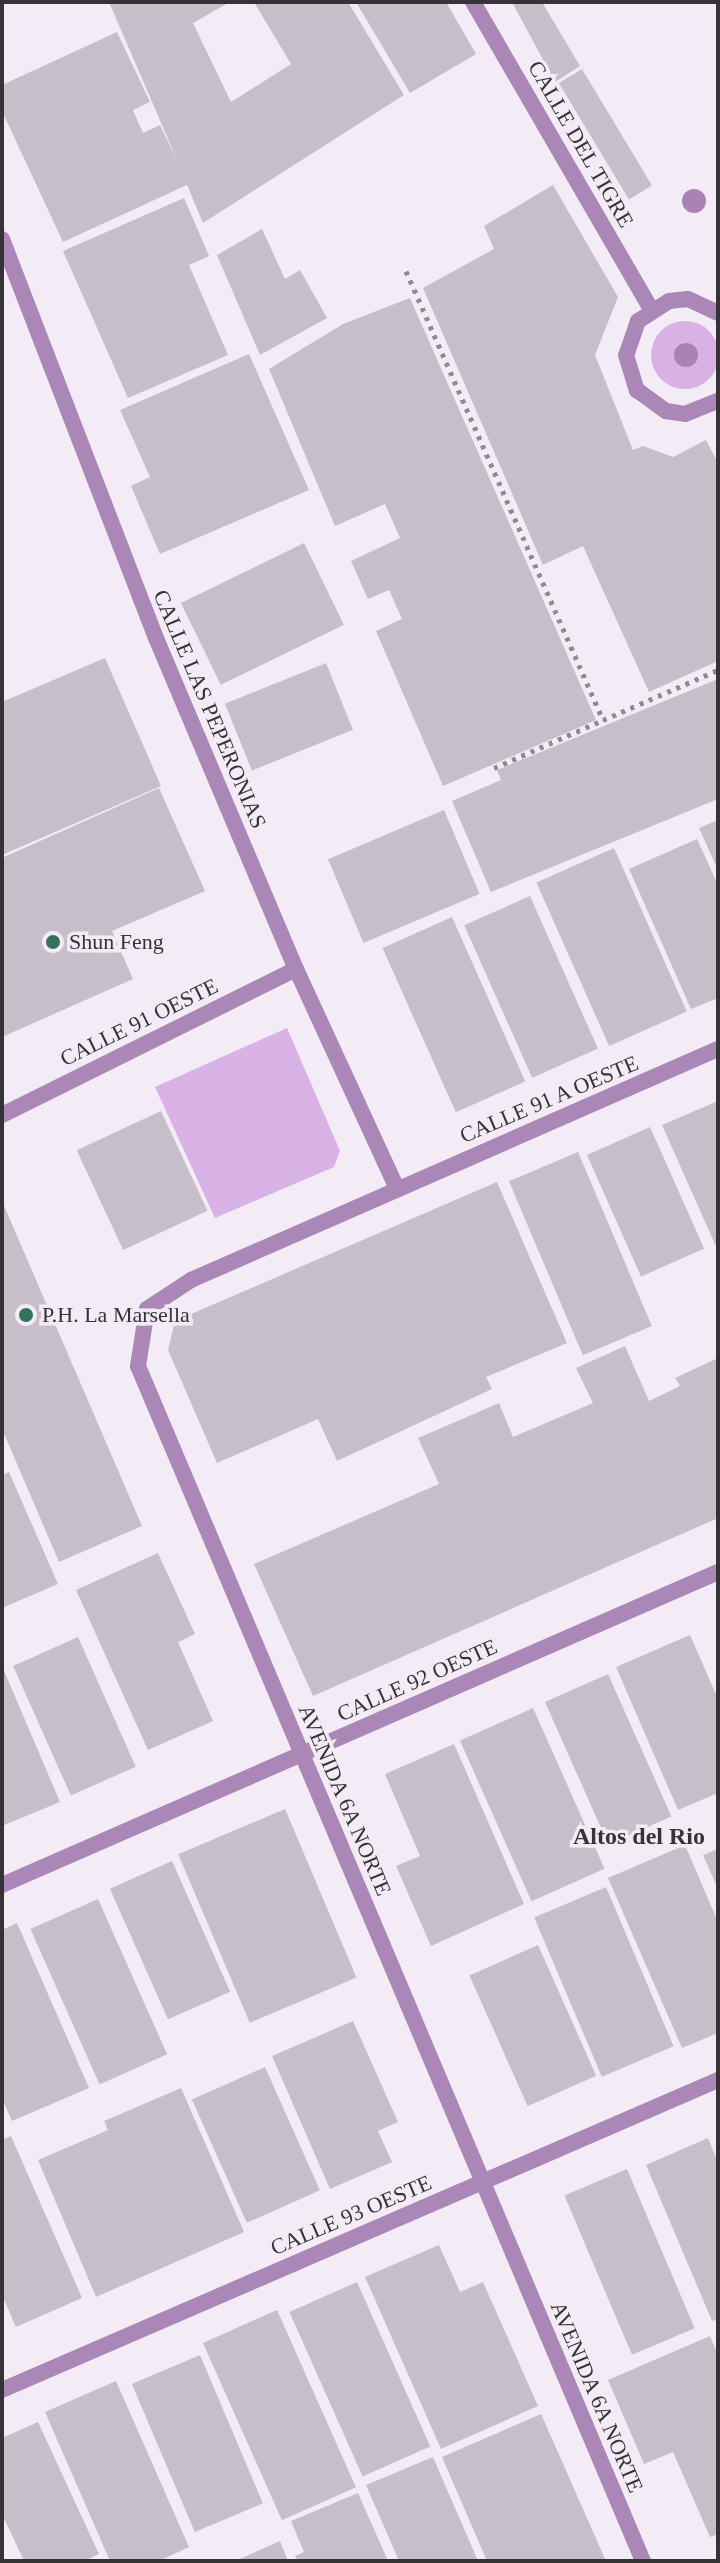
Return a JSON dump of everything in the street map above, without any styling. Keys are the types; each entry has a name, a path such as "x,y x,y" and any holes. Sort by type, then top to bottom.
{"street":[{"name":"CALLE DEL TIGRE","path":"473,2 651,309"},
{"name":"CALLE LAS PEPERONIAS","path":"2,239 156,638 296,969 397,1189"},
{"path":"718,313 688,299 651,309 629,337 628,373 637,390 666,411 685,414 718,401"},
{"name":"CALLE 91 OESTE","path":"2,1115 296,969"},
{"name":"CALLE 91 A OESTE","path":"397,1189 718,1049"},
{"name":"AVENIDA 6A NORTE","path":"397,1189 191,1280 147,1309 138,1366 643,2561"},
{"name":"CALLE 92 OESTE","path":"2,1885 718,1572"},
{"name":"CALLE 93 OESTE","path":"2,2390 718,2080"}],"path":[{"path":"406,271 603,720"},
{"path":"494,768 718,670"}],"shaded area":[{"path":"692,321 713,336 719,355 717,368 709,379 692,389 678,389 661,379 653,368 651,348 661,331 672,323"},
{"path":"287,1028 340,1151 334,1167 215,1218 155,1087"}],"building":[{"path":"109,2 230,2 193,23 231,102 291,64 254,2 348,2 404,95 203,223 187,185 63,242 2,111 2,85 117,32 150,102 133,110 143,133 160,125 178,162"},
{"path":"356,2 446,2 476,54 410,93"},
{"path":"512,2 542,2 580,66 555,82"},
{"path":"582,69 652,186 629,199 559,83"},
{"path":"553,185 618,297 595,355 633,450 643,446 673,457 706,440 718,463 718,661 649,692 583,546 543,565 423,288 494,249 484,226"},
{"path":"184,198 209,256 189,265 228,355 128,398 63,251"},
{"path":"262,229 285,279 300,270 327,318 260,355 217,255"},
{"path":"410,298 596,720 443,786 376,631 402,619 389,590 368,599 351,561 400,538 385,504 335,526 269,369 343,324"},
{"path":"249,354 309,490 160,554 131,486 150,477 120,410"},
{"path":"304,543 344,625 221,685 181,603"},
{"path":"105,658 161,786 2,855 2,702"},
{"path":"326,663 353,730 252,771 225,704"},
{"path":"718,679 718,799 491,892 452,801 501,780 497,770"},
{"path":"159,788 205,891 112,931 133,979 2,1037 2,858"},
{"path":"444,810 480,894 364,943 328,859"},
{"path":"718,820 718,870 699,828"},
{"path":"697,839 718,885 718,998 691,1009 629,869"},
{"path":"614,848 687,1012 609,1046 536,883"},
{"path":"530,896 598,1049 532,1078 464,925"},
{"path":"452,917 525,1081 456,1112 383,948"},
{"path":"718,1101 718,1251 662,1125"},
{"path":"161,1111 207,1211 123,1250 77,1150"},
{"path":"650,1127 704,1249 641,1277 587,1155"},
{"path":"578,1152 652,1326 583,1355 509,1181"},
{"path":"497,1182 567,1343 486,1377 492,1389 337,1461 318,1419 217,1463 168,1350 175,1321"},
{"name":"P.H. La Marsella","path":"2,1201 142,1526 59,1562 2,1429"},
{"path":"625,1346 649,1401 680,1386 675,1378 718,1358 718,1518 313,1696 254,1564 439,1484 418,1438 499,1403 513,1437 593,1403 576,1368"},
{"path":"9,1472 58,1584 2,1608 2,1475"},
{"path":"158,1553 195,1634 178,1642 213,1721 148,1750 76,1590"},
{"path":"690,1635 718,1699 718,1793 678,1810 616,1667"},
{"path":"78,1637 136,1767 71,1796 13,1666"},
{"path":"2,1666 60,1802 2,1826"},
{"path":"608,1674 671,1817 608,1845 545,1702"},
{"path":"533,1708 605,1869 532,1901 460,1741"},
{"path":"454,1744 524,1904 431,1946 396,1866 420,1856 385,1774"},
{"path":"285,1809 357,1977 250,2023 178,1854"},
{"path":"685,1845 718,1922 718,2033 682,2048 608,1878"},
{"path":"718,1849 718,1889 703,1855"},
{"path":"172,1861 230,1992 168,2019 110,1889"},
{"path":"606,1887 674,2046 602,2077 534,1917"},
{"path":"98,1899 167,2054 100,2084 30,1929"},
{"path":"17,1923 89,2088 12,2121 2,2098 2,1930"},
{"path":"538,1945 596,2076 528,2106 469,1976"},
{"path":"353,2021 398,2122 378,2131 392,2162 330,2189 272,2056"},
{"path":"265,2067 320,2190 247,2223 192,2100"},
{"path":"181,2088 244,2232 96,2297 38,2160 108,2130 104,2121"},
{"path":"11,2136 82,2298 16,2327 2,2295 2,2140"},
{"path":"708,2138 718,2163 718,2319 712,2321 646,2165"},
{"path":"627,2169 695,2328 632,2355 564,2196"},
{"path":"439,2245 460,2292 483,2282 538,2406 441,2449 365,2277"},
{"path":"357,2282 430,2446 363,2477 289,2312"},
{"path":"277,2310 356,2487 282,2520 203,2343"},
{"path":"710,2336 718,2355 718,2534 710,2537 673,2452 644,2464 608,2380"},
{"path":"200,2355 263,2503 195,2532 132,2384"},
{"path":"116,2381 189,2547 159,2561 110,2561 45,2412"},
{"path":"541,2414 606,2561 487,2561 442,2457"},
{"path":"38,2422 99,2554 84,2561 24,2561 2,2514 2,2438"},
{"path":"433,2457 478,2561 399,2561 366,2485"},
{"path":"358,2493 388,2561 298,2561 295,2556 304,2552 291,2521"},
{"path":"280,2541 288,2561 235,2561"}],"place":[{"name":"Shun Feng","path":"53,942"},
{"name":"P.H. La Marsella","path":"26,1315"}],"district":[{"name":"Altos del Rio","path":"639,1837"}]}
